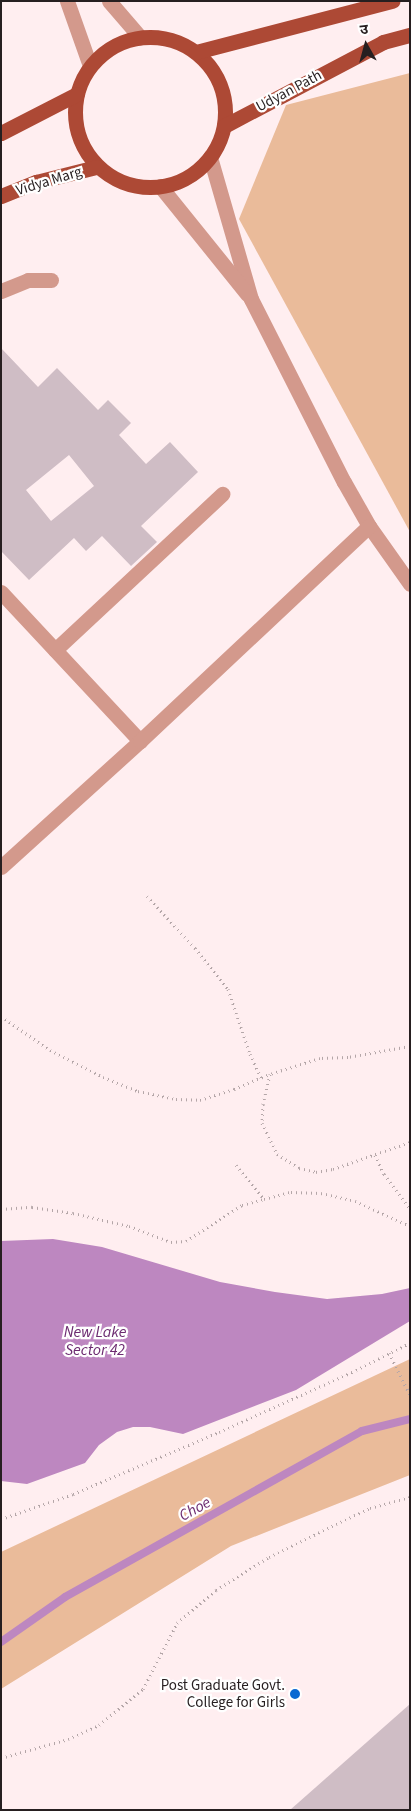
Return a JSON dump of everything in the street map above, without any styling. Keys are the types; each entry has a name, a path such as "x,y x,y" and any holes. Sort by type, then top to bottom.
{"main road":[{"path":"196,52 392,1"},
{"name":"Udyan Path","path":"224,126 383,42 410,35"},
{"path":"140,37 171,39 196,52 213,70 225,102 224,126 210,157 187,177 160,186 127,184 96,167 87,154 75,122 77,94 90,66 109,49 140,37"},
{"path":"1,133 77,94"},
{"name":"Vidya Marg","path":"1,196 36,182 96,167"}],"street":[{"path":"67,1 90,66"},
{"path":"109,1 140,37"},
{"path":"210,157 251,299 368,526 410,584"},
{"path":"160,186 251,299"},
{"path":"1,292 28,280 51,280"},
{"path":"55,650 222,494"},
{"path":"1,867 140,741 368,526"},
{"path":"1,592 140,741"}],"path":[{"path":"147,896 195,948 228,989 250,1054 261,1078"},
{"path":"5,1019 26,1036 71,1061 138,1091 176,1099 200,1100 320,1058 348,1057 410,1046"},
{"path":"270,1074 263,1104 262,1123 278,1154 299,1168 316,1172 333,1169 410,1142"},
{"path":"375,1155 384,1174 410,1209"},
{"path":"236,1164 264,1199"},
{"path":"1,1209 32,1207 73,1213 129,1226 171,1242 186,1241 242,1205 291,1192 322,1193 354,1201 410,1226"},
{"path":"1,1519 74,1494 219,1432 410,1343"},
{"path":"389,1353 410,1395"},
{"path":"1,1758 68,1739 99,1724 143,1689 177,1623 216,1590 269,1557 336,1524 370,1508 410,1497"}],"shaded area":[{"path":"410,73 410,532 239,219 286,105"},
{"path":"410,1359 410,1475 231,1546 1,1689 1,1552"}],"water":[{"name":"New Lake Sector 42","path":"53,1239 102,1247 220,1282 275,1292 327,1299 382,1294 410,1288 410,1321 296,1390 183,1434 150,1427 133,1427 117,1432 99,1445 85,1463 27,1484 1,1481 1,1241"}],"building":[{"path":"1,348 38,387 57,368 98,410 108,400 131,423 119,435 146,464 170,442 198,472 141,526 157,542 131,566 102,536 86,551 74,538 29,580 1,551","holes":["69,455 94,486 51,521 26,490"]},
{"path":"410,1704 410,1810 290,1810"}],"waterway":[{"name":"Choe","path":"1,1642 65,1597 362,1431 410,1419"}],"place":[{"name":"Post Graduate Govt. College for Girls","path":"295,1694"}]}
